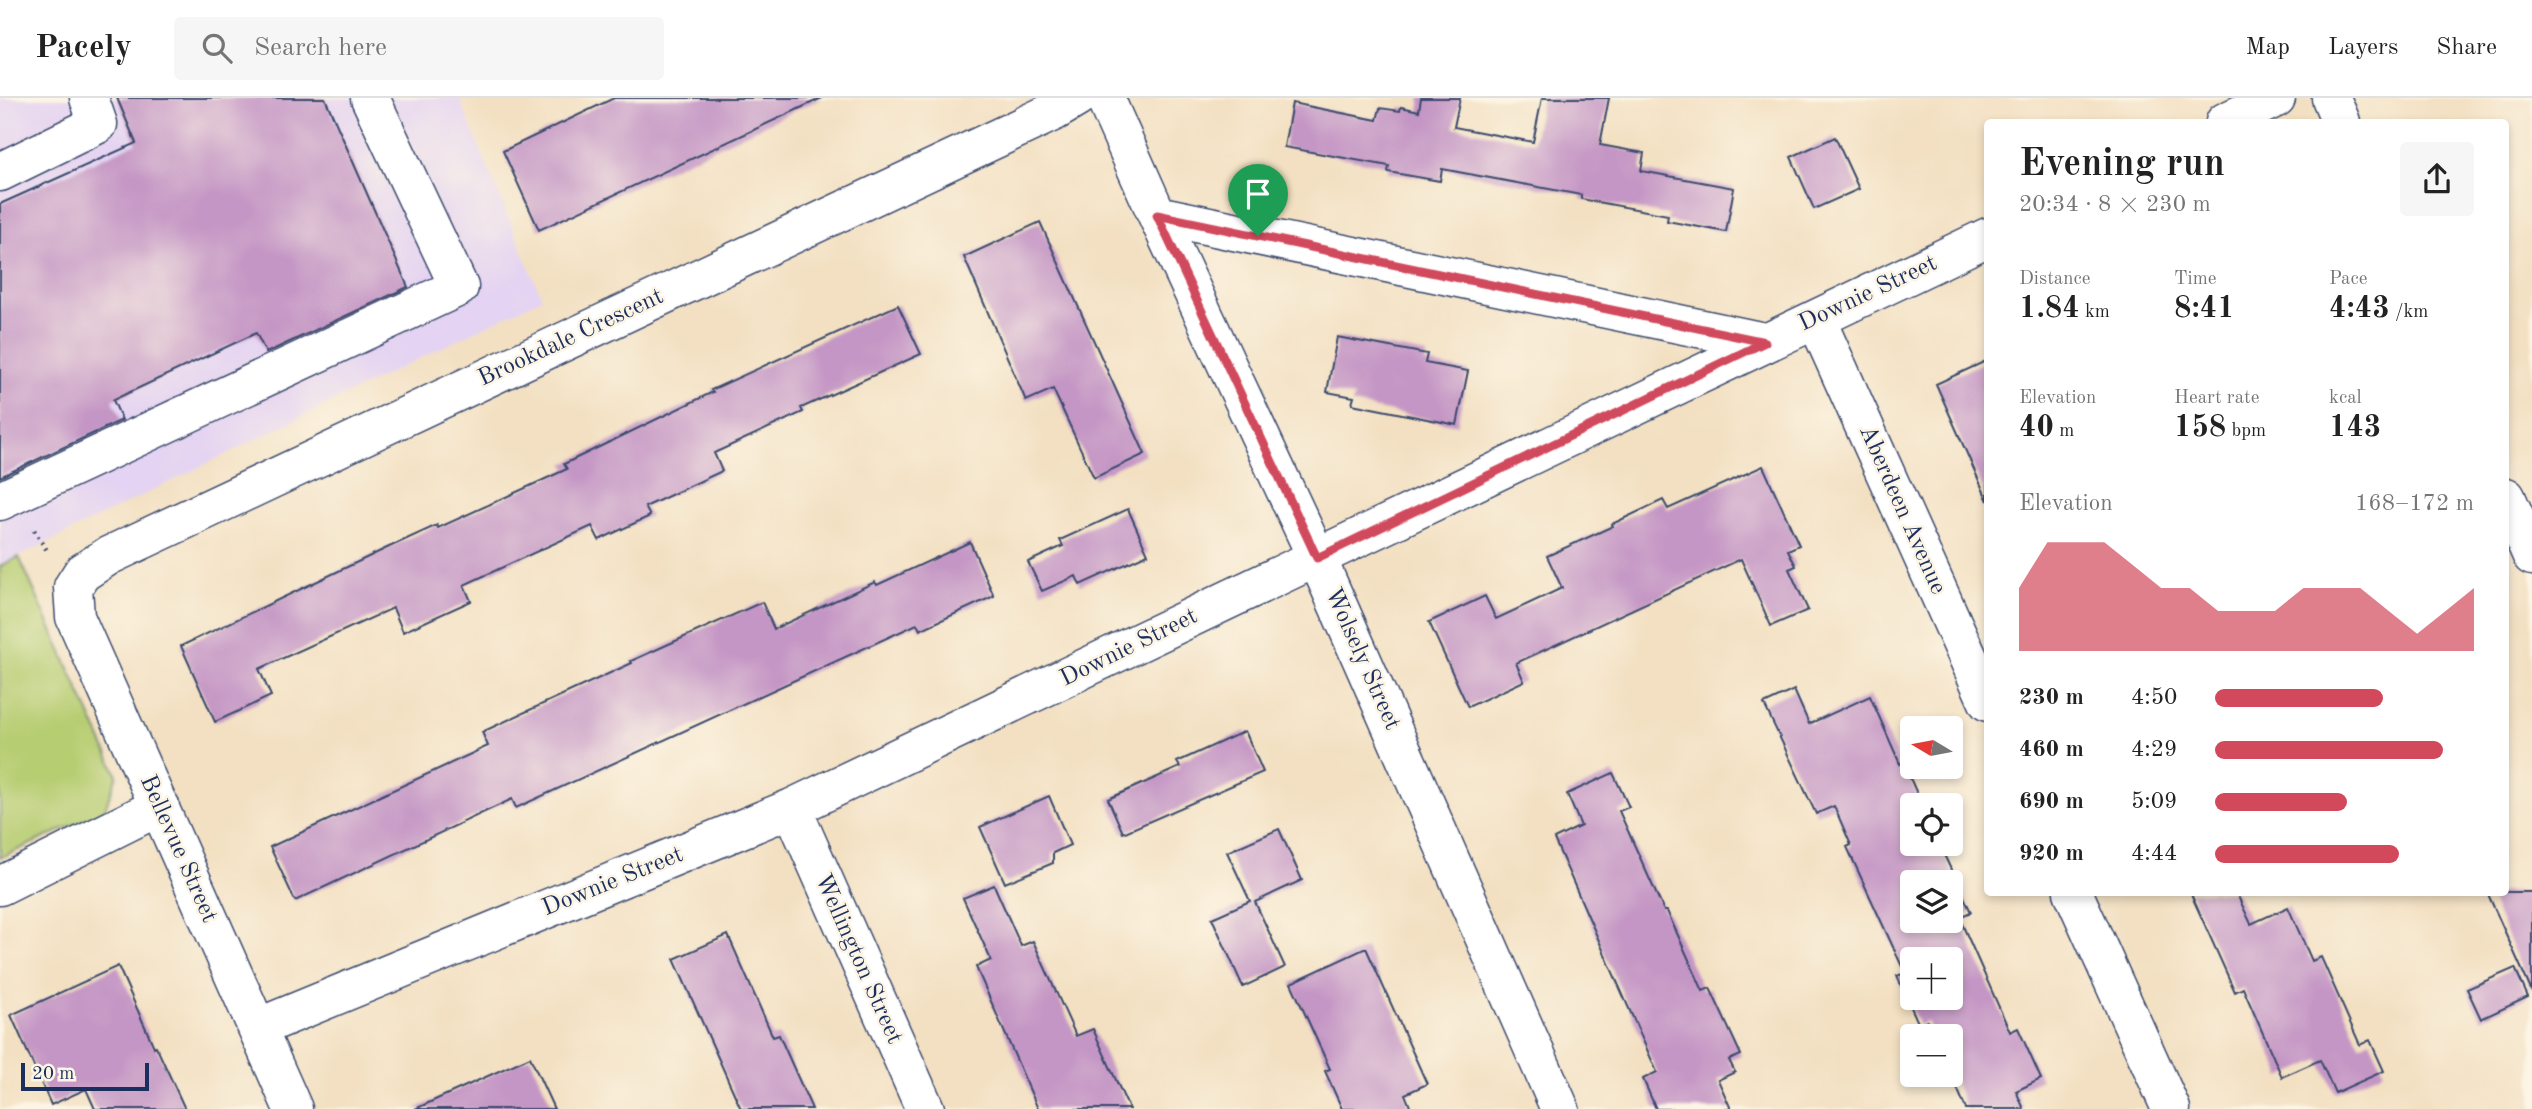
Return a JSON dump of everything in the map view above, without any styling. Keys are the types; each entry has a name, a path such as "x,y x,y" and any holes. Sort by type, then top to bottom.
{"street":[{"path":"0,172 98,124 89,98"},
{"path":"14,511 459,287 370,98"},
{"name":"Brookdale Crescent","path":"73,587 82,573 108,556 1055,111 1077,98"},
{"name":"Wolsely Street","path":"1105,98 1317,558 1560,1109"},
{"path":"2231,119 2276,98"},
{"path":"2331,98 2340,119"},
{"path":"1157,215 1765,342"},
{"name":"Downie Street","path":"257,1028 792,808 1984,239"},
{"name":"Aberdeen Avenue","path":"1816,319 1984,693"},
{"path":"2509,504 2532,556"},
{"name":"Bellevue Street","path":"73,587 75,617 293,1109"},
{"path":"0,887 160,806"},
{"name":"Wellington Street","path":"792,808 925,1109"},
{"path":"2075,896 2171,1109"}],"path":[{"path":"14,511 73,587"}],"shaded area":[{"path":"0,98 459,98 542,298 0,566"}],"green space":[{"path":"19,557 117,775 104,811 0,858 0,566"}],"building":[{"path":"117,98 325,98 408,287 266,353 256,333 113,400 122,420 0,477 0,204 136,143"},
{"path":"614,98 822,98 539,230 503,151"},
{"path":"1421,98 1460,98 1454,127 1533,142 1542,98 1609,98 1600,145 1644,153 1641,171 1734,188 1726,232 1667,221 1668,215 1581,199 1581,195 1442,169 1440,181 1388,172 1389,166 1284,147 1292,103 1377,120 1380,108 1400,111 1401,107 1419,111"},
{"path":"1835,137 1859,189 1814,209 1791,157"},
{"path":"1040,222 1145,454 1094,478 1053,389 1026,401 964,257"},
{"path":"898,305 921,354 801,408 803,412 714,453 722,471 645,507 650,516 599,540 592,526 464,585 471,601 403,632 393,608 259,669 271,696 215,722 181,646 437,525 438,528 567,469 564,464 713,392 711,390"},
{"path":"1337,337 1427,354 1425,363 1468,371 1457,425 1352,404 1354,397 1327,392"},
{"path":"1984,362 1984,492 1936,384"},
{"path":"1763,466 1799,545 1788,550 1796,566 1789,569 1808,610 1771,626 1741,559 1516,663 1524,681 1468,707 1429,622 1485,596 1496,619 1562,588 1547,556 1663,500 1668,509"},
{"path":"1128,509 1148,554 1080,585 1076,576 1042,591 1028,562 1063,546 1060,540"},
{"path":"970,542 994,596 920,630 917,624 516,808 512,799 295,901 270,847 488,746 482,732 762,602 774,629"},
{"path":"1794,690 1809,724 1870,696 1900,764 1900,779 1911,779 1917,793 1900,793 1900,856 1945,856 1951,870 1900,870 1900,933 1963,933 1963,926 2010,1032 2018,1028 2041,1079 2016,1091 2024,1109 1966,1109 1957,1087 1963,1087 1963,1024 1928,1024 1927,1021 1919,1024 1912,1010 1963,1010 1963,947 1900,947 1900,962 1847,847 1851,845 1834,806 1816,814 1764,704"},
{"path":"1245,731 1263,772 1123,833 1108,799 1180,767 1177,762"},
{"path":"1613,773 1629,807 1619,811 1664,911 1667,911 1703,991 1710,988 1741,1055 1729,1060 1735,1072 1718,1080 1731,1109 1656,1109 1643,1079 1657,1072 1554,839 1581,826 1567,794"},
{"path":"1049,796 1070,845 1053,853 1053,863 1005,883 980,827"},
{"path":"1279,829 1302,880 1255,902 1285,967 1243,987 1212,918 1250,901 1227,852"},
{"path":"994,885 1021,946 1033,941 1076,1036 1093,1029 1129,1109 1038,1109 976,967 991,960 963,898"},
{"path":"2509,892 2532,892 2532,992 2489,896 2509,896"},
{"path":"1963,895 1971,912 1963,915"},
{"path":"2192,896 2238,896 2251,924 2288,907 2312,961 2321,957 2360,1045 2370,1040 2384,1071 2335,1093 2320,1060 2282,1077 2243,988 2235,992"},
{"path":"728,935 773,1037 779,1035 812,1109 741,1109 674,959"},
{"path":"1366,948 1427,1084 1405,1094 1411,1109 1342,1109 1325,1071 1330,1069 1291,983"},
{"path":"118,966 185,1109 95,1109 86,1089 51,1105 11,1015"},
{"path":"2515,968 2528,997 2481,1019 2467,989"},
{"path":"530,1057 554,1109 415,1109"}],"route":[{"path":"1157,215 1258,236 1765,342 1317,558 1157,215"}]}
